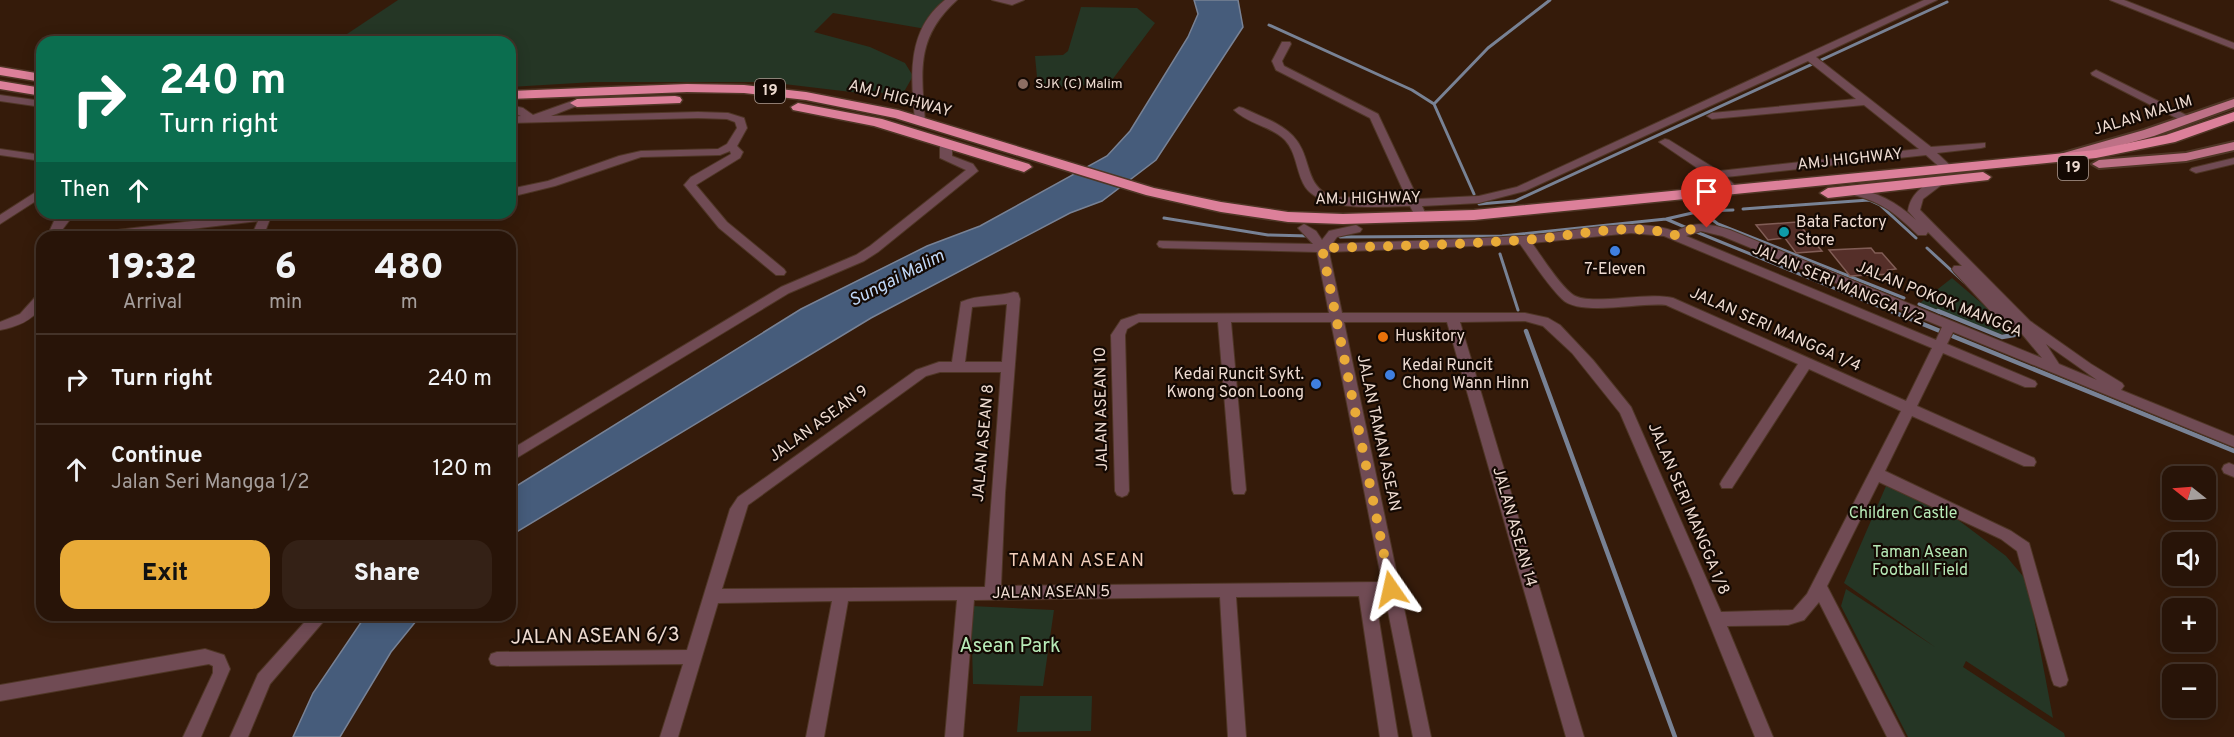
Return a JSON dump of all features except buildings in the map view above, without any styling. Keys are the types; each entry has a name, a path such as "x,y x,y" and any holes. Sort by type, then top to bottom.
{"highway":[{"path":"0,71 36,77"},
{"path":"0,85 36,91"},
{"name":"AMJ HIGHWAY","path":"516,95 637,88 744,89 778,92 898,114 1018,159"},
{"name":"AMJ HIGHWAY","path":"516,107 708,99 780,104 877,122 946,144 1018,159 1148,197 1232,218 1304,228 1356,230 1475,226 1938,183 2099,164 2159,153 2196,131 2234,129"},
{"name":"AMJ HIGHWAY","path":"1148,197 1288,217 1343,219 1474,215 2124,150 2196,131 2234,116"}],"main road":[{"name":"JALAN MALIM","path":"2196,131 2234,103"},
{"name":"JALAN MALIM","path":"2099,164 2186,157 2234,146"}],"street":[{"path":"920,121 916,58 918,48 925,32 945,3 952,0"},
{"path":"997,0 1019,0"},
{"path":"1239,110 1289,138 1316,195 1332,201 1482,200 1506,195 1814,60 1932,0"},
{"path":"2115,0 2234,46"},
{"path":"1286,44 1277,61 1280,68 1374,116 1421,217"},
{"path":"1814,60 1948,169"},
{"path":"2096,73 2196,131"},
{"path":"0,98 36,103"},
{"path":"1712,116 1867,102"},
{"path":"532,119 575,103"},
{"path":"516,109 528,114 532,119"},
{"path":"516,120 698,115 728,116 743,124 731,146 720,152 641,154 551,183 516,192"},
{"path":"1665,141 1717,175 1734,190"},
{"path":"516,453 785,290 860,258 874,249 972,171 969,166 946,158 946,144"},
{"path":"1717,175 1981,145"},
{"path":"731,146 737,152 736,156 695,179 690,185 691,188 723,225 780,272"},
{"path":"0,161 6,153 36,157"},
{"path":"2196,170 2234,161"},
{"name":"JALAN POKOK MANGGA","path":"1938,183 1919,195 1915,201 1914,211 2046,352 2053,366"},
{"name":"JALAN POKOK MANGGA","path":"1850,191 1886,201 1904,214 2019,323"},
{"path":"0,220 36,196"},
{"path":"166,231 247,219"},
{"path":"198,231 203,224"},
{"name":"JALAN POKOK MANGGA","path":"1682,233 1700,227 1726,233 1946,335 1987,340 2234,442"},
{"path":"1304,228 1312,234 1322,248 1333,234 1356,230"},
{"name":"JALAN SERI MANGGA 1/2","path":"1163,244 1322,248 1523,240 1631,229 1682,233 1946,335 2030,384"},
{"name":"JALAN SERI MANGGA 1/4","path":"1523,240 1568,298 1575,302 1586,304 1659,299 2029,462"},
{"name":"JALAN TAMAN ASEAN","path":"1322,248 1422,737"},
{"name":"JALAN ASEAN 8","path":"958,366 966,305 975,301 1014,297 998,494 993,593"},
{"path":"0,326 26,318 36,305"},
{"path":"1239,490 1224,319 1452,317"},
{"name":"JALAN SERI MANGGA 1/8","path":"1452,317 1533,317 1541,320 1555,327 1615,396 1626,411 1764,737"},
{"name":"JALAN ASEAN 14","path":"1452,317 1575,737"},
{"name":"JALAN ASEAN 10","path":"1122,492 1118,335 1122,327 1130,320 1139,318 1224,319"},
{"path":"1987,340 2016,340 2019,323 2094,372 2183,420"},
{"path":"1716,619 1774,620 1798,615 1813,599 1946,335"},
{"path":"1727,484 1805,364"},
{"name":"JALAN ASEAN 9","path":"669,737 738,509 743,501 921,373 933,368 958,366 1009,367"},
{"path":"1877,474 2006,535 2024,547 2060,680"},
{"path":"1819,586 1896,737"},
{"name":"JALAN ASEAN 5","path":"713,593 841,595 1391,589"},
{"path":"1366,590 1389,737"},
{"path":"1228,591 1237,737"},
{"path":"954,737 966,594"},
{"path":"815,737 841,595"},
{"path":"240,737 264,680 316,621"},
{"path":"0,693 215,656 220,660 221,673 192,737"},
{"name":"JALAN ASEAN 6/3","path":"497,659 693,657"}],"green space":[{"path":"398,0 948,0 926,29 833,13 814,32 870,47 905,63 913,76 901,97 874,91 868,94 767,82 594,82 516,87 516,36 344,36"},
{"path":"1081,7 1137,8 1155,23 1109,84 1038,88 1035,56 1063,55 1068,51"},
{"path":"1952,278 2007,325 2009,335 2000,334 1920,303"},
{"name":"Taman Asean Football Field","path":"1886,486 1925,495 2006,556 2027,581 2053,718 1966,661 1963,667 2064,733 2065,737 1908,737 1841,606 1846,589 1935,647 1844,583"},
{"name":"Asean Park","path":"971,606 1054,610 1043,686 973,684"},
{"path":"1020,696 1092,696 1091,731 1017,732"}],"water":[{"name":"Sungai Malim","path":"1194,0 1238,0 1243,27 1156,160 1102,201 1070,213 871,318 516,532 516,486 801,309 927,246 980,226 1107,156 1130,131 1188,37 1198,14"},
{"path":"362,621 416,621 391,652 340,737 293,737 313,693"}],"waterway":[{"path":"1434,104 1488,48 1550,0"},
{"path":"1479,204 1515,201 1947,2"},
{"path":"1269,25 1412,90 1434,104"},
{"path":"1434,104 1474,194"},
{"path":"1743,209 1869,200 1880,205 1916,238"},
{"path":"1701,211 1733,210"},
{"path":"1666,219 1701,211"},
{"path":"1701,211 1718,224 1904,298"},
{"path":"1164,218 1268,235 1309,236"},
{"path":"1340,237 1502,236 1666,219"},
{"path":"1666,219 1687,228"},
{"path":"1694,231 1895,313"},
{"path":"1927,248 1964,282"},
{"path":"1500,254 1518,310"},
{"path":"1919,304 1941,313"},
{"path":"1891,311 2234,451"},
{"path":"1938,311 2002,337 2014,335 2009,324"},
{"path":"1526,331 1675,737"}],"place":[{"name":"SJK (C) Malim","path":"1023,84"},
{"name":"Bata Factory Store","path":"1784,232"},
{"name":"7-Eleven","path":"1615,251"},
{"name":"Huskitory","path":"1383,337"},
{"name":"Kedai Runcit Chong Wann Hinn","path":"1390,375"},
{"name":"Kedai Runcit Sykt. Kwong Soon Loong","path":"1316,384"}],"district":[{"name":"TAMAN ASEAN","path":"1077,561"}],"route":[{"path":"1391,589 1322,248 1523,240 1631,229 1666,232 1678,236 1686,230 1707,228"}],"park label":[{"name":"Children Castle","path":"1903,514"}]}
